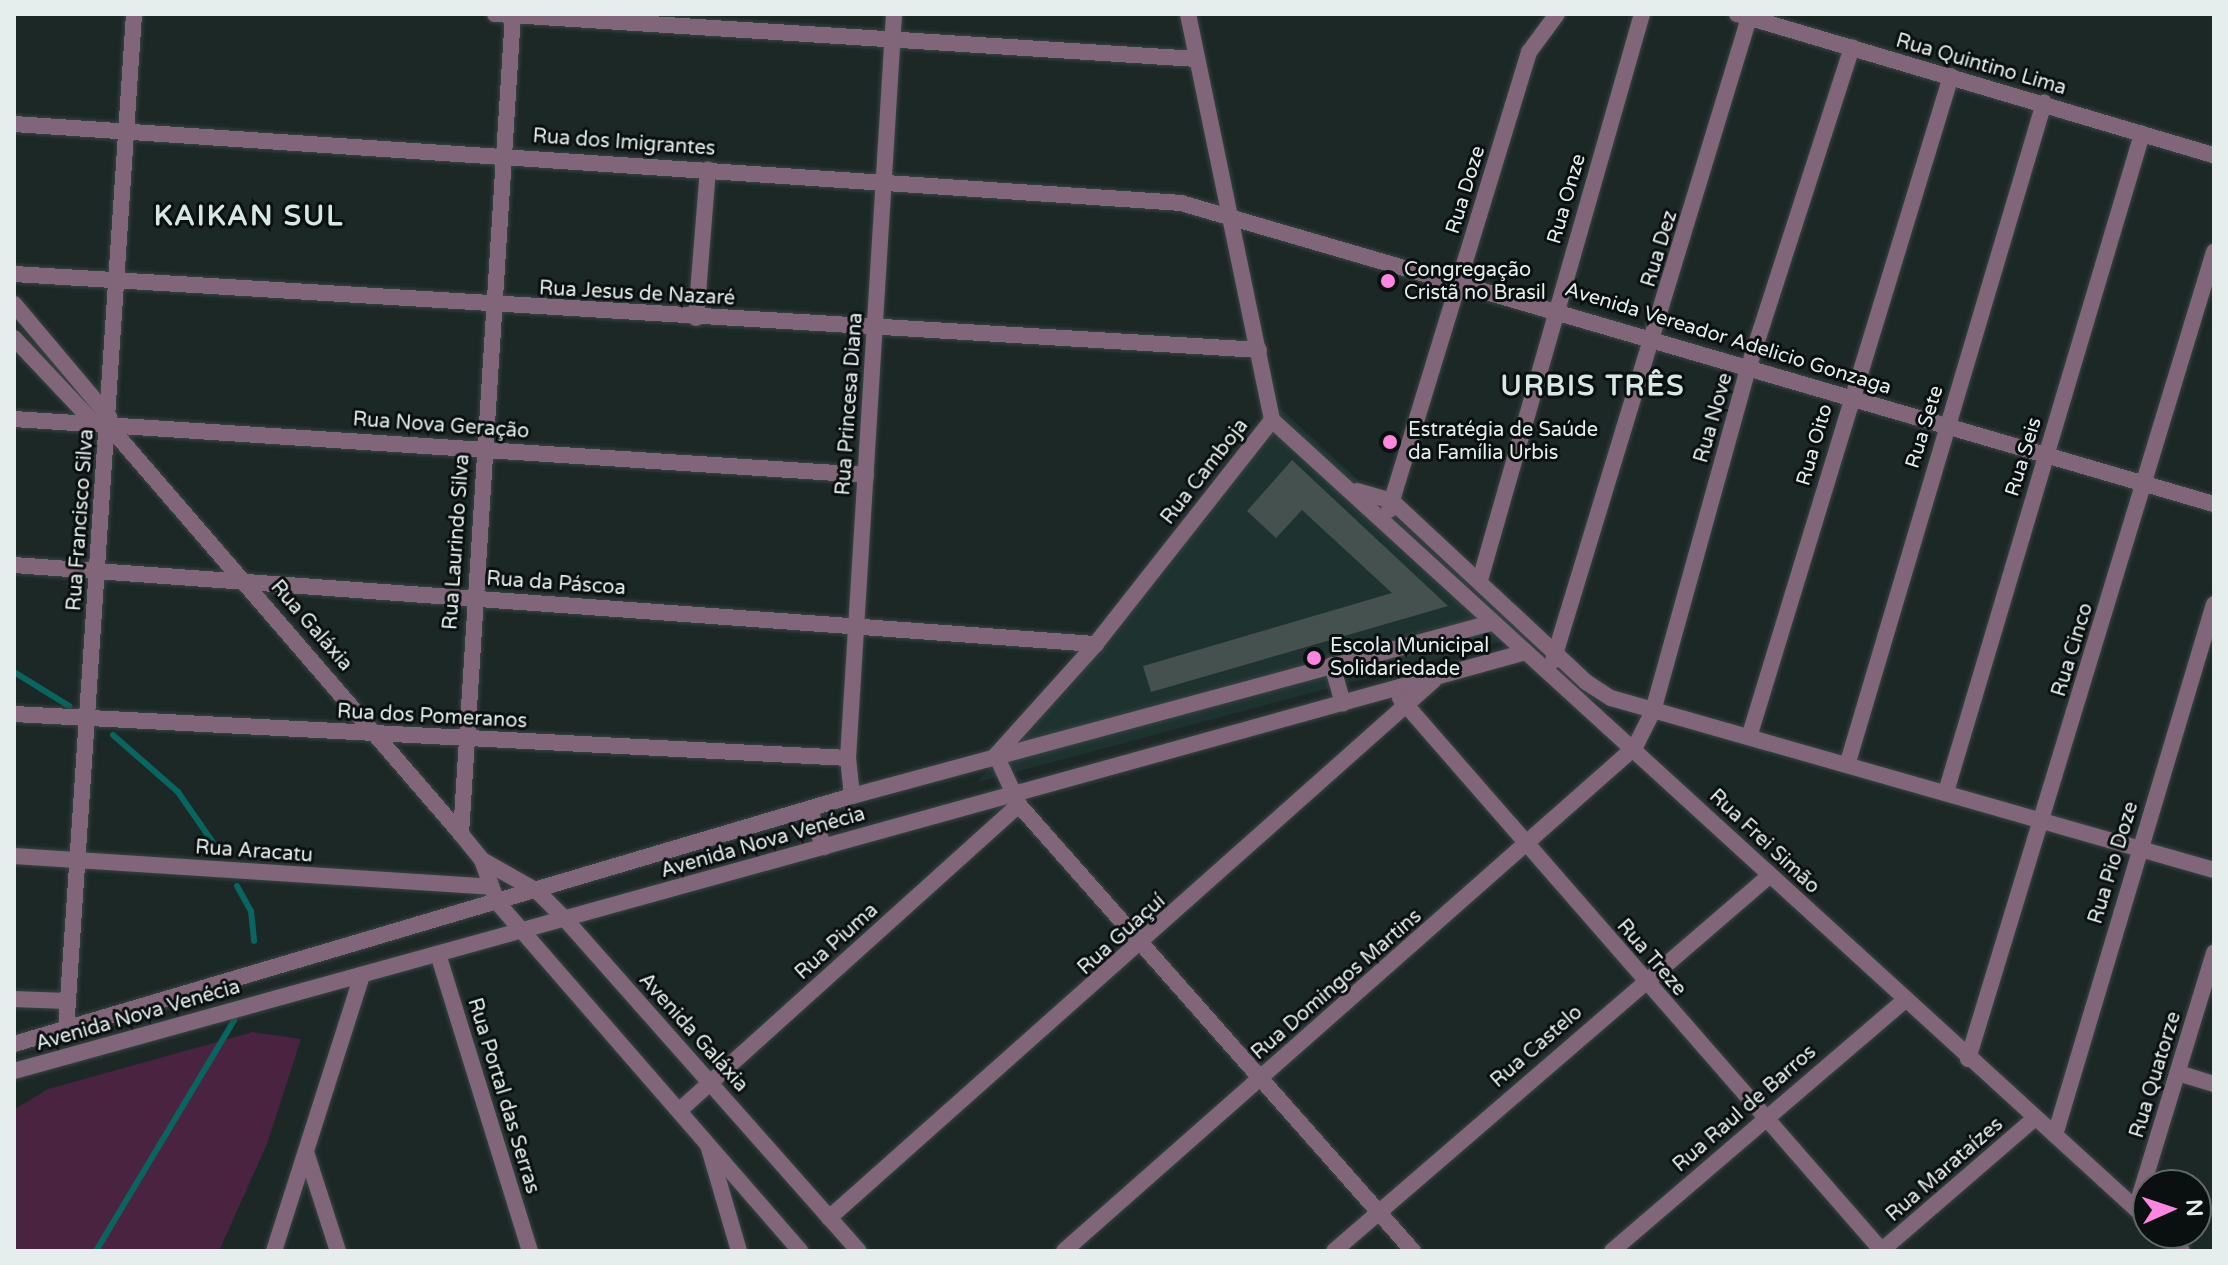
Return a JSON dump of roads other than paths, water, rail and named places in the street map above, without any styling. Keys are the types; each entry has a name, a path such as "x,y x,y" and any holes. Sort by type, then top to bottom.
{"street":[{"name":"Rua Francisco Silva","path":"66,1030 98,570 104,422 117,283 124,131 134,14"},
{"path":"495,14 892,43 1197,59"},
{"name":"Rua Princesa Diana","path":"852,796 848,758 894,14"},
{"name":"Rua Camboja","path":"996,755 1096,644 1272,420 1188,14"},
{"name":"Rua Doze","path":"1385,523 1529,52 1557,14"},
{"name":"Rua Onze","path":"1480,580 1642,14"},
{"name":"Rua Laurindo Silva","path":"461,834 483,449 513,15"},
{"name":"Rua Quintino Lima","path":"1743,16 2214,155"},
{"name":"Rua Dez","path":"1543,671 1559,655 1654,339 1743,16"},
{"name":"Rua Nove","path":"1635,747 1653,711 1749,366 1852,47"},
{"name":"Rua Oito","path":"1750,734 1951,76"},
{"name":"Rua Sete","path":"1848,762 2044,103"},
{"name":"Rua dos Imigrantes","path":"14,124 885,180 1181,203 1229,218"},
{"name":"Rua Seis","path":"1946,792 2142,134"},
{"path":"696,318 708,169"},
{"name":"Avenida Vereador Adelicio Gonzaga","path":"1229,218 1556,308 1850,399 2046,453 2214,504"},
{"name":"Rua Cinco","path":"1968,1059 2214,252"},
{"name":"Rua Jesus de Nazaré","path":"14,274 117,283 696,318 876,325 1259,350"},
{"name":"Rua Galáxia","path":"14,304 104,422 249,584 461,834 482,860 494,894"},
{"name":"Rua Galáxia","path":"14,338 104,422"},
{"name":"Rua Nova Geração","path":"14,419 104,422 866,475"},
{"name":"Rua Frei Simão","path":"1272,420 1355,490 1385,523 1522,653 1635,747 1769,876 2132,1205"},
{"name":"Rua Frei Simão","path":"1355,490 1392,501 1559,655"},
{"name":"Rua da Páscoa","path":"14,565 249,584 856,624 1096,644"},
{"name":"Rua Pio Doze","path":"2055,1135 2214,604"},
{"name":"Avenida Nova Venécia","path":"14,1044 494,894 537,891 996,755 1491,623"},
{"name":"Avenida Nova Venécia","path":"14,1071 824,847 1015,800 1522,653"},
{"path":"1559,655 1611,698 1750,734 2214,870"},
{"path":"1332,665 1343,703"},
{"name":"Rua Guaçuí","path":"829,1218 1143,945 1437,676"},
{"name":"Rua Treze","path":"1392,689 1644,982 1882,1251"},
{"name":"Rua dos Pomeranos","path":"14,714 848,758"},
{"name":"Rua Domingos Martins","path":"1064,1251 1527,846 1635,747"},
{"path":"996,755 1015,800 1413,1251"},
{"name":"Rua Piuma","path":"681,1109 1015,800"},
{"path":"809,809 824,847"},
{"name":"Rua Aracatu","path":"14,856 494,894"},
{"name":"Avenida Galáxia","path":"482,860 537,891 565,919 859,1251"},
{"name":"Rua Castelo","path":"1334,1251 1769,876"},
{"path":"494,894 800,1251"},
{"name":"Rua Quatorze","path":"2153,1169 2214,953"},
{"name":"Rua Portal das Serras","path":"438,954 530,1251"},
{"path":"274,1251 362,975"},
{"path":"14,999 66,1001"},
{"name":"Rua Raul de Barros","path":"1612,1251 1905,1000"},
{"path":"2178,1073 2214,1084"},
{"name":"Rua Marataízes","path":"1882,1251 2034,1119"},
{"path":"707,1140 739,1251"},
{"path":"306,1152 338,1251"}],"waterway":[{"path":"14,672 69,706"},
{"path":"113,735 178,792 221,854"},
{"path":"237,886 251,911 254,941"},
{"path":"96,1251 234,1020"}],"place":[{"name":"Congregação Cristã no Brasil","path":"1388,281"},
{"name":"Estratégia de Saúde da Família Urbis","path":"1390,442"},
{"name":"Escola Municipal Solidariedade","path":"1314,658"}],"district":[{"name":"KAIKAN SUL","path":"249,216"},
{"name":"URBIS TRÊS","path":"1593,386"}]}
